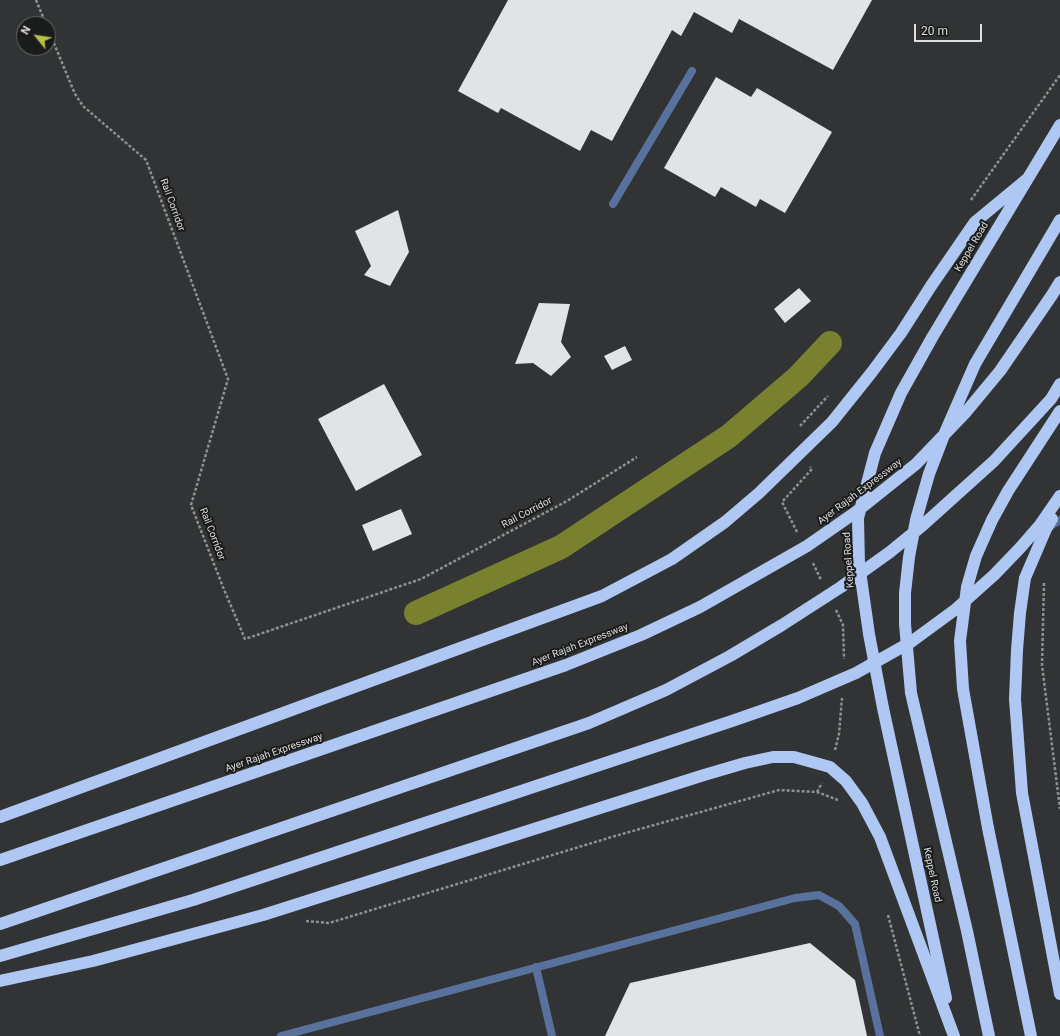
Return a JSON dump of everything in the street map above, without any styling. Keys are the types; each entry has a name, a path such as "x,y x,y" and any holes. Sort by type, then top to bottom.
{"highway":[{"name":"Keppel Road","path":"954,1036 883,708 869,634 859,564 858,518 875,453 901,393 1060,125"},
{"path":"0,818 602,596 672,559 725,522 759,493 832,422 901,333 975,222 1027,179"},
{"path":"989,1036 967,931 912,693 905,624 905,593 909,557 916,520 929,474 944,435 976,364 1060,220"},
{"name":"Ayer Rajah Expressway","path":"0,860 566,664 641,635 700,607 807,546 856,512 916,464 966,412 1000,371 1060,282"},
{"path":"0,924 589,723 672,686 730,656 782,625 842,586 890,552 994,461 1051,399 1060,384"},
{"path":"1031,1036 988,828 964,696 960,641 967,588 976,556 992,520 1008,491 1060,411"},
{"path":"0,956 193,900 732,722 798,698 856,673 911,642 956,609 994,575 1020,548 1040,525 1060,496"},
{"path":"1060,505 1046,529 1025,578 1020,613 1015,699 1022,793 1060,994"},
{"path":"0,981 93,961 263,915 704,775 745,763 773,757 794,757 830,767 846,781 862,803 880,837 954,1036"}],"lane":[{"path":"613,204 692,71"},
{"path":"1046,529 1060,520"},
{"path":"281,1036 795,898 819,895 839,906 855,924 880,1036"},
{"path":"536,968 552,1036"}],"path":[{"path":"36,0 43,16"},
{"name":"Rail Corridor","path":"56,49 74,94 83,106 146,160 228,379 191,505 245,639 421,579 567,501 637,457"},
{"path":"799,536 782,502 812,469"},
{"path":"809,557 823,584"},
{"path":"1044,581 1042,665 1060,809"},
{"path":"833,605 843,625 844,660"},
{"path":"817,792 830,767 839,734 842,697"},
{"path":"300,920 329,924 615,836 780,790 817,792 842,802"},
{"path":"888,914 920,1036"}],"building":[{"path":"508,0 872,0 833,70 739,19 732,33 694,12 681,36 672,30 612,141 591,130 580,151 501,108 498,113 458,91"},
{"path":"716,77 751,97 757,88 832,132 785,213 760,199 756,207 721,187 715,197 664,168"},
{"path":"398,210 409,252 390,286 364,275 371,266 355,231"},
{"path":"799,288 811,301 785,323 774,309"},
{"path":"539,303 570,304 561,342 571,357 551,376 533,363 515,364"},
{"path":"625,346 632,360 612,370 604,356"},
{"path":"384,384 422,455 356,491 318,419"},
{"path":"401,509 412,534 373,551 362,525"},
{"path":"810,943 855,980 867,1036 605,1036 630,983"}],"waterway":[{"path":"416,613 561,547 729,436 798,377 830,343"}]}
